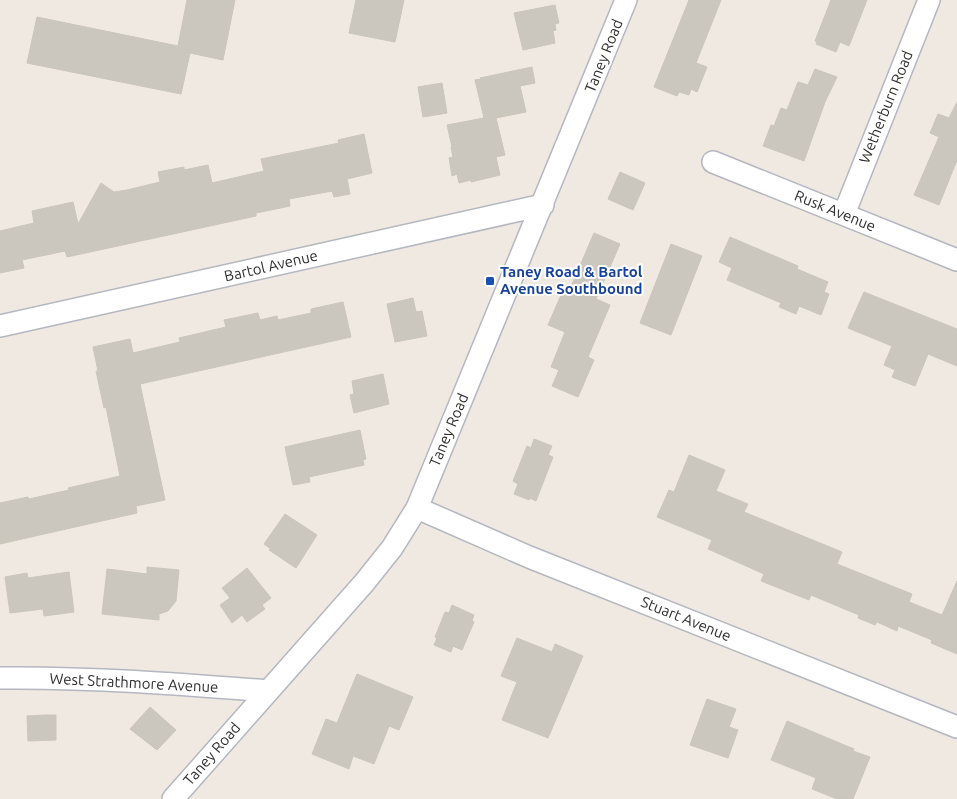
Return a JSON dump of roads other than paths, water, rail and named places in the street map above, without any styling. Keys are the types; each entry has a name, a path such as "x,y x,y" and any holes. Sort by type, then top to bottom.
{"street":[{"name":"Taney Road","path":"173,799 364,583 392,548 416,508 543,205 626,0"},
{"name":"Wetherburn Road","path":"844,214 929,0"},
{"name":"Rusk Avenue","path":"713,162 957,260"},
{"name":"Bartol Avenue","path":"0,326 543,205"},
{"name":"Stuart Avenue","path":"416,508 529,557 957,727"},
{"name":"West Strathmore Avenue","path":"0,678 48,677 153,682 268,691"}],"place":[{"name":"Taney Road & Bartol Avenue Southbound","path":"490,281"}]}
